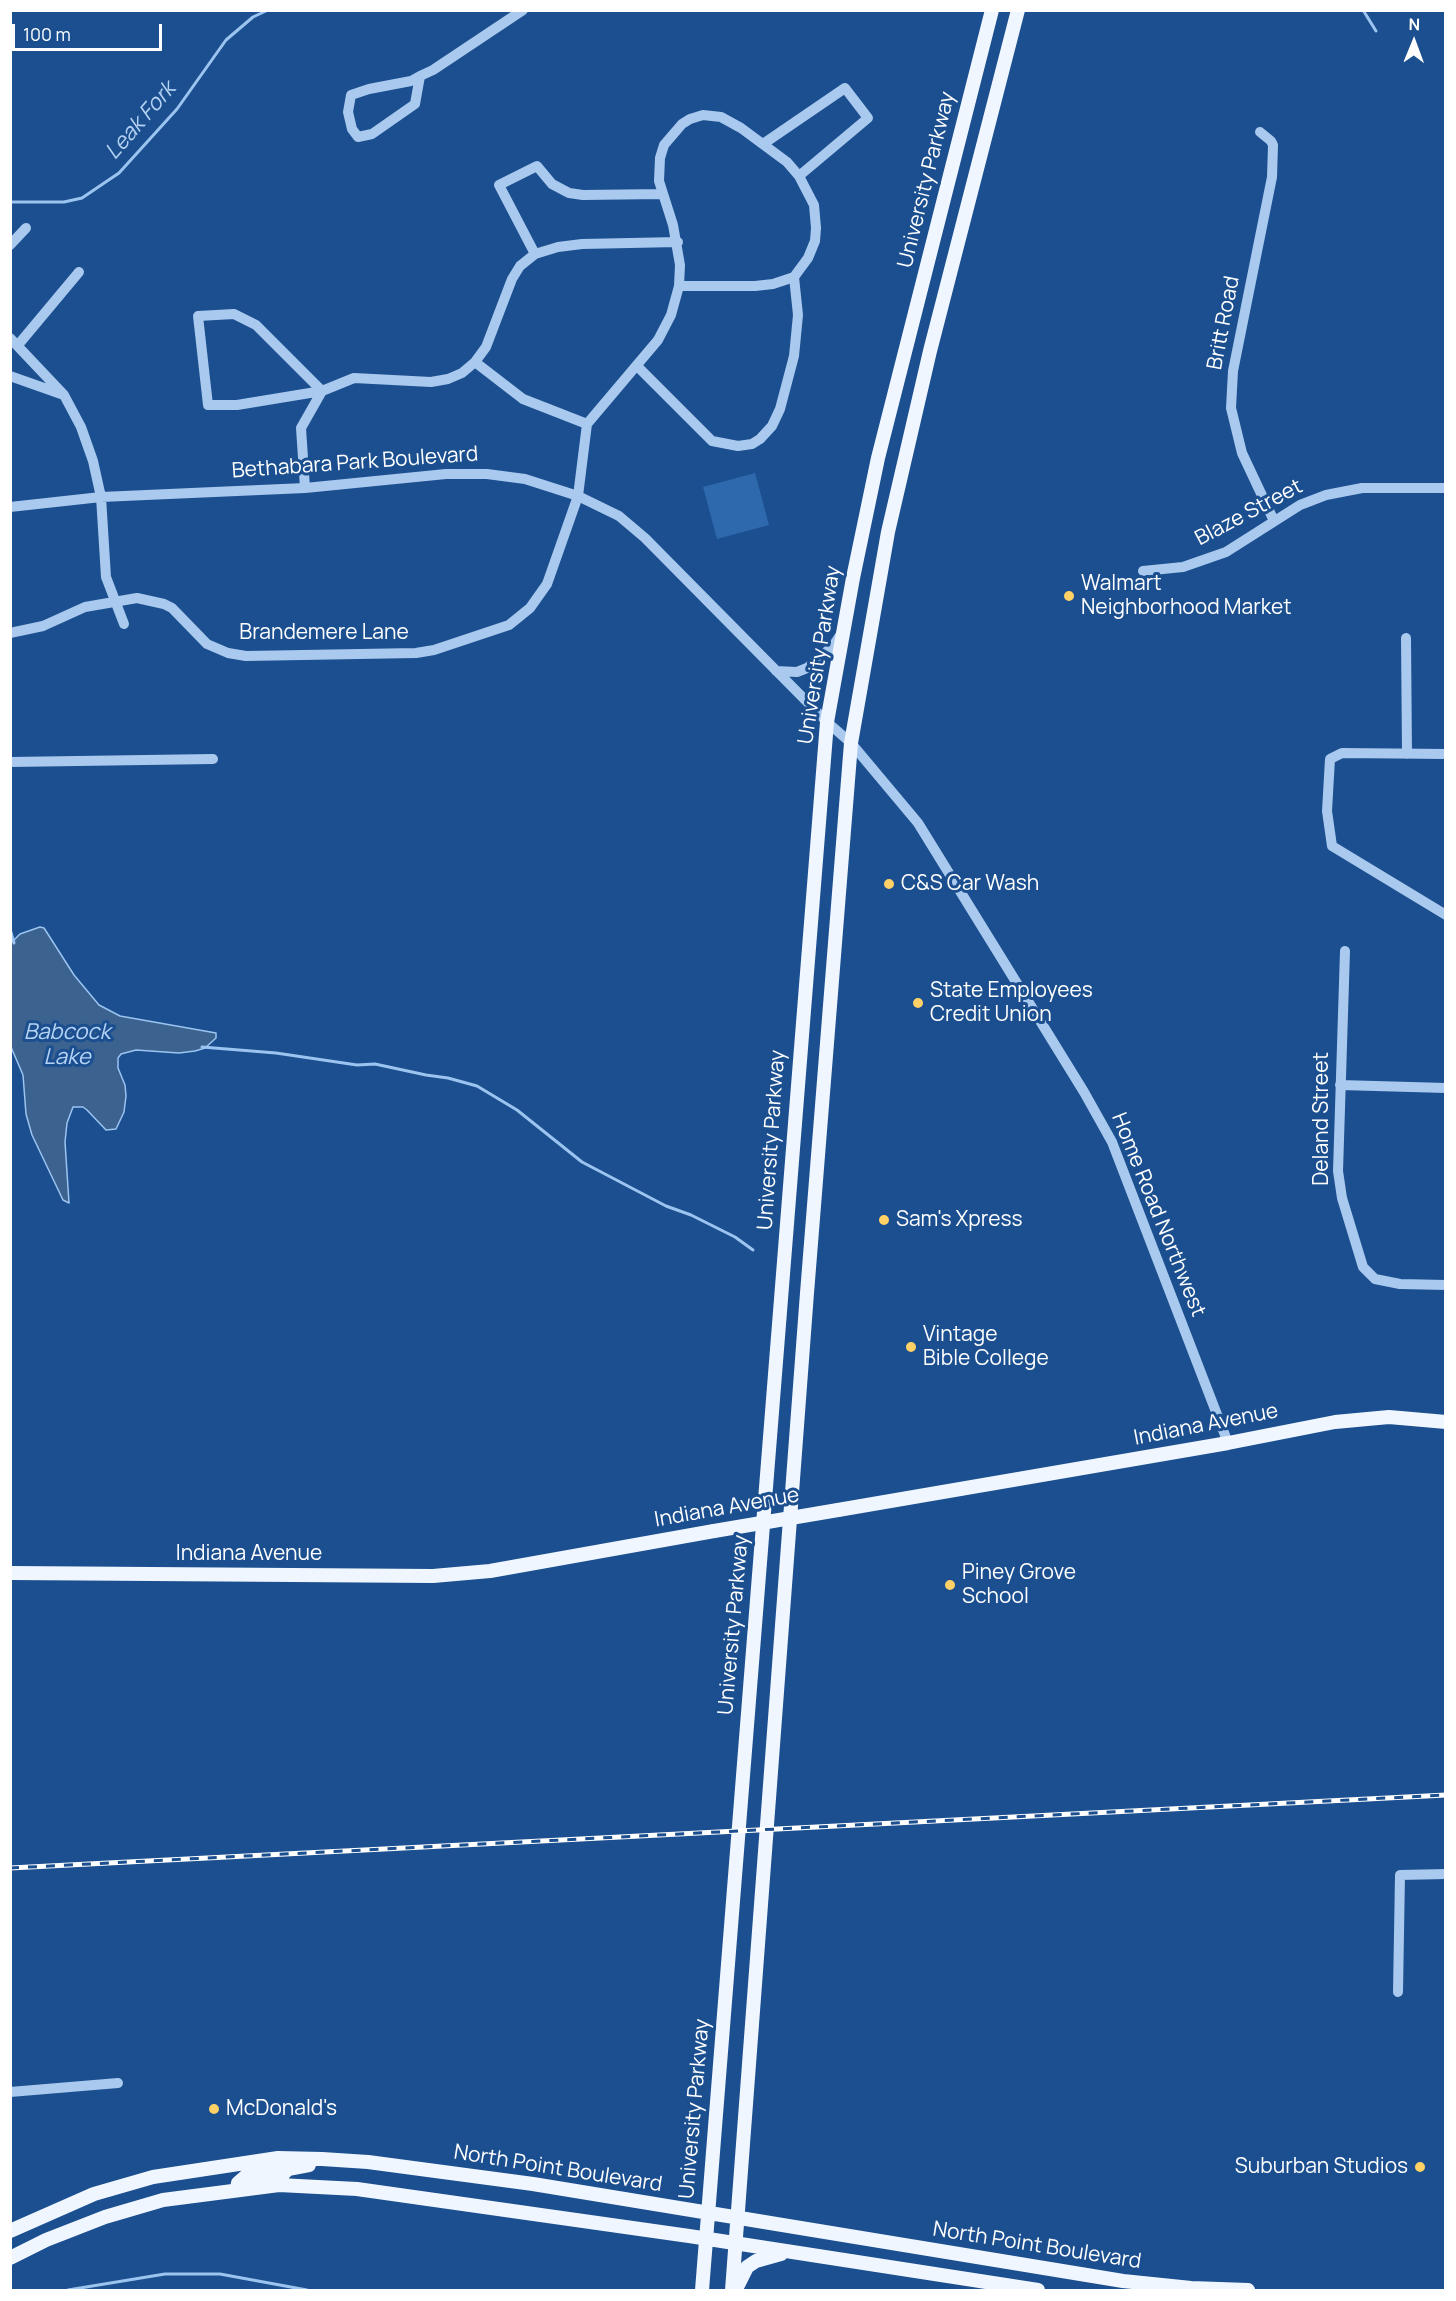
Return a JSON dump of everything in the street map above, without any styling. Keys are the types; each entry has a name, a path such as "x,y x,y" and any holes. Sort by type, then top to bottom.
{"main road":[{"name":"University Parkway","path":"702,2290 827,722 878,458 992,10"},
{"path":"733,2290 800,1387 851,743 888,532 930,351 1018,10"},
{"name":"Indiana Avenue","path":"10,1573 433,1576 490,1570 1228,1443 1317,1425 1371,1417 1421,1418 1446,1422"},
{"path":"237,2189 238,2183 246,2176 272,2172 278,2158"},
{"name":"North Point Boulevard","path":"10,2231 94,2194 153,2177 278,2158 322,2159 368,2162 533,2184 1123,2281 1191,2288 1248,2290"},
{"path":"279,2185 283,2174 288,2169 295,2166 315,2165 322,2159"},
{"name":"North Point Boulevard","path":"10,2258 46,2240 105,2217 163,2200 279,2185 357,2189 1038,2290"},
{"path":"733,2290 747,2267 756,2261 791,2252"}],"street":[{"path":"420,76 415,104 372,134 358,137 352,129 348,112 351,95 411,81 523,10"},
{"path":"763,144 845,88 868,118 799,176"},
{"path":"475,362 523,399 587,424 637,366 663,332 671,315 679,286 680,265 678,242 658,172 664,145 682,124 690,119 703,115 721,117 741,128 787,162 799,176 814,205 816,228 812,250 794,277 773,284 679,286"},
{"name":"Britt Road","path":"1260,132 1273,145 1272,177 1233,371 1232,408 1242,453 1274,521"},
{"path":"535,254 499,185 537,166 552,184 569,193 583,195 663,194"},
{"path":"10,245 26,228"},
{"path":"322,391 256,325 234,314 198,316 208,405 237,405 322,391 354,378 440,381 462,373 475,362 486,347 520,266 535,254 558,247 582,244 678,242"},
{"path":"79,272 14,341 64,395 88,444 101,497 106,578 124,624"},
{"path":"637,366 712,441 738,447 752,444 772,426 780,409 794,356 798,315 794,277"},
{"path":"10,376 64,395"},
{"path":"305,488 301,428 322,391"},
{"name":"Brandemere Lane","path":"10,633 43,626 85,607 137,598 164,604 181,617 207,644 228,653 246,656 416,653 434,650 509,626 530,608 547,585 578,496 587,424"},
{"name":"Bethabara Park Boulevard","path":"10,507 101,497 305,488 446,474 487,474 525,479 578,496 619,516 645,538 827,722"},
{"name":"Blaze Street","path":"1143,571 1183,567 1226,552 1300,505 1326,495 1362,488 1446,488"},
{"path":"776,671 797,672 807,668 833,646 844,629"},
{"path":"1406,638 1407,753"},
{"name":"Home Road Northwest","path":"827,722 851,743 918,823 1084,1092 1112,1142 1228,1443"},
{"path":"1446,754 1342,753 1329,759 1327,811 1332,846 1446,915"},
{"path":"10,762 213,759"},
{"name":"Deland Street","path":"1345,951 1338,1171 1340,1189 1363,1267 1375,1279 1400,1284 1446,1284"},
{"path":"1340,1085 1446,1088"},
{"path":"1398,1992 1400,1875 1446,1874"},
{"path":"10,2092 118,2083"}],"shaded area":[{"path":"755,473 769,525 717,539 703,487"}],"water":[{"name":"Babcock Lake","path":"40,927 44,928 74,975 99,1005 120,1016 216,1033 216,1038 205,1048 195,1051 179,1053 136,1050 121,1054 118,1058 118,1068 125,1085 126,1096 124,1112 116,1129 106,1130 83,1107 73,1107 67,1123 65,1142 69,1203 63,1200 32,1135 26,1114 23,1075 11,1047 11,943 20,934"}],"waterway":[{"name":"Leak Fork","path":"10,202 64,202 82,198 119,173 177,109 226,40 253,17 268,10"},
{"path":"1363,10 1376,31"},
{"path":"10,929 14,943"},
{"path":"202,1047 276,1053 357,1065 375,1064 477,1086 517,1110 582,1162 666,1206 691,1215 735,1237 753,1250"},
{"path":"68,2290 165,2274 220,2274 307,2290"}],"railway":[{"path":"10,1868 1446,1795"}],"place":[{"name":"Walmart Neighborhood Market","path":"1069,596"},
{"name":"C&S Car Wash","path":"889,884"},
{"name":"State Employees Credit Union","path":"918,1003"},
{"name":"Sam's Xpress","path":"884,1220"},
{"name":"Vintage Bible College","path":"911,1347"},
{"name":"Piney Grove School","path":"950,1585"},
{"name":"McDonald's","path":"214,2109"},
{"name":"Suburban Studios","path":"1420,2167"}]}
